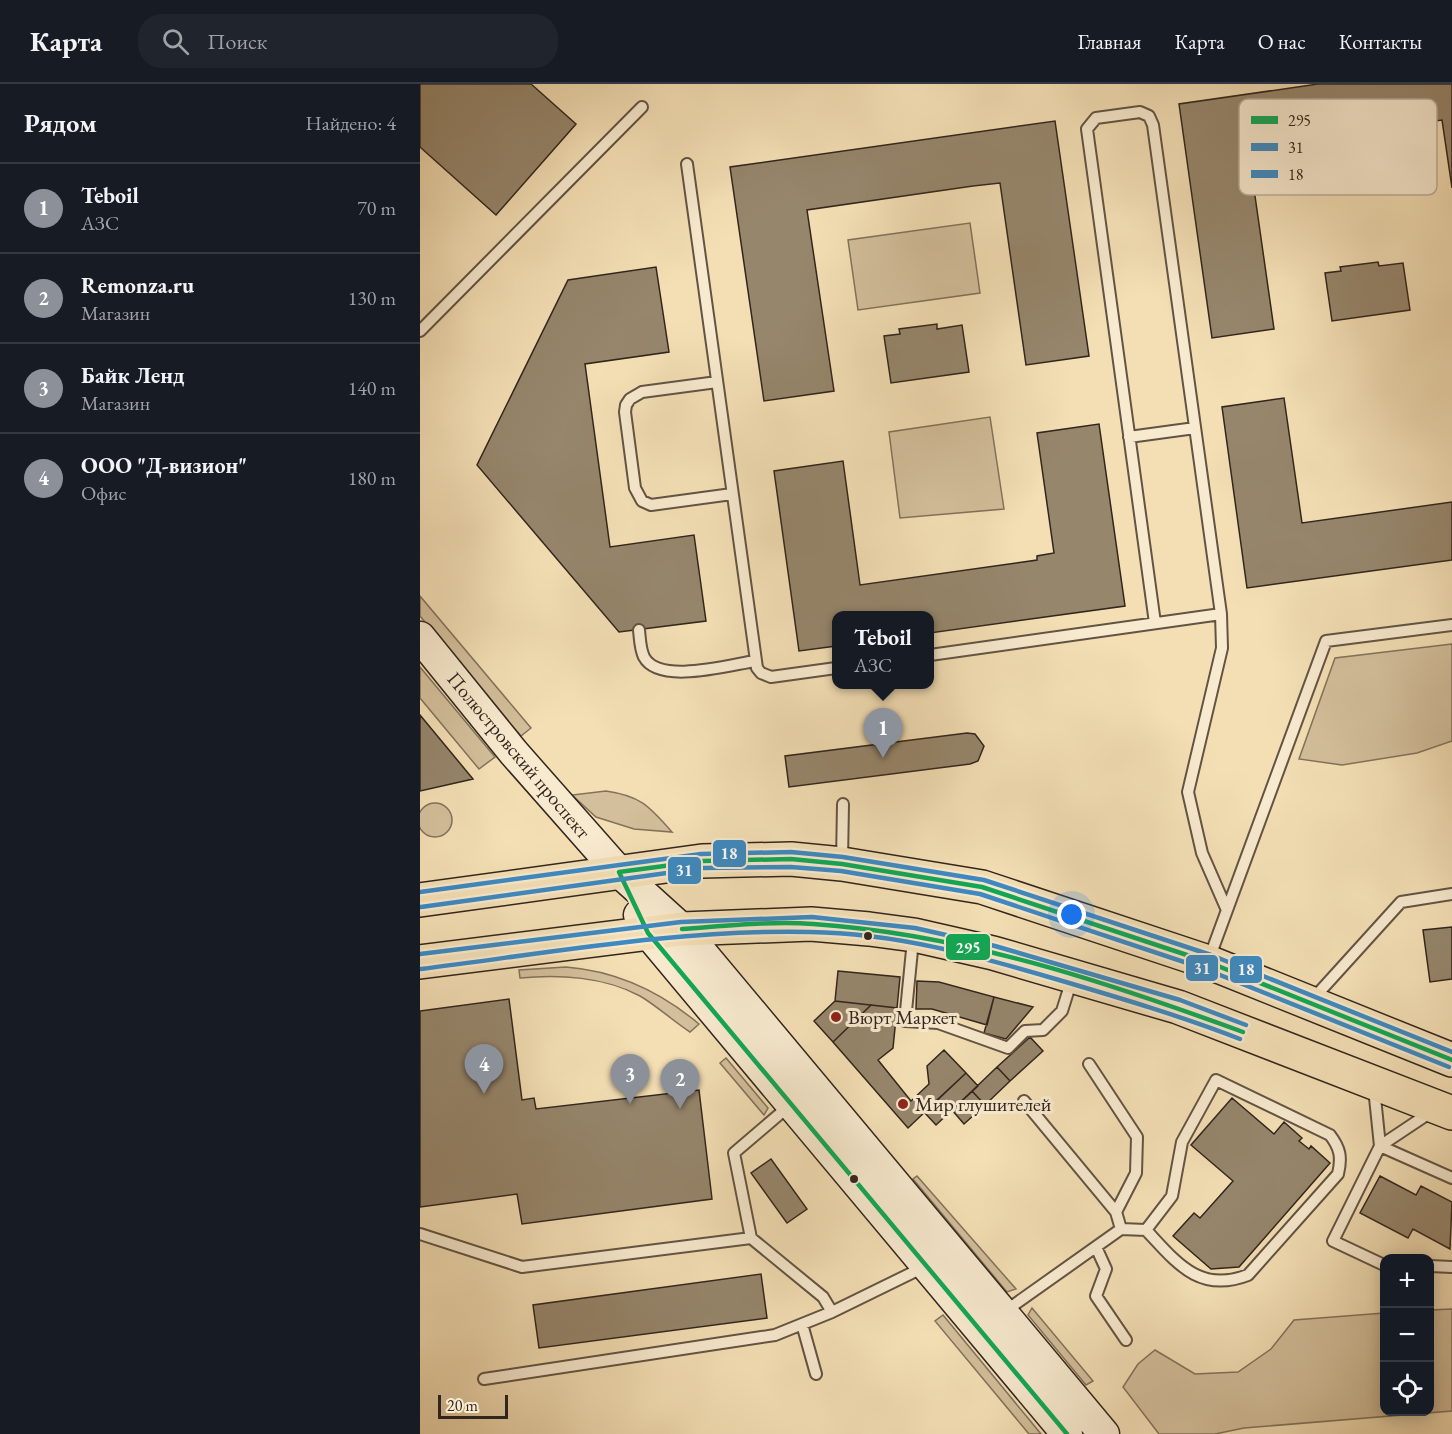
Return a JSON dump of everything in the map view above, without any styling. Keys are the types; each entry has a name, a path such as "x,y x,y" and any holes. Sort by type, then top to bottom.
{"main road":[{"name":"Полюстровский проспект","path":"420,637 514,753 619,872 682,928 936,1257 991,1322 1102,1434"},
{"path":"420,900 702,861 791,860 842,864 982,887 1208,962 1452,1060"},
{"name":"Полюстровский проспект","path":"619,872 648,933 790,1104 936,1257"},
{"path":"420,962 682,928 811,924 914,935 993,953 1178,1007 1445,1109"},
{"name":"Полюстровский проспект","path":"991,1322 1066,1434"}],"lane":[{"path":"420,331 642,107"},
{"path":"1155,623 1087,129 1096,118 1145,113 1152,120 1221,614 1222,648 1188,792 1202,853 1226,908"},
{"path":"687,164 755,661 761,674 771,677 832,669"},
{"path":"717,382 642,392 630,399 625,412 635,488 642,501 651,505 732,494"},
{"path":"1129,437 1195,428"},
{"path":"934,654 1221,614"},
{"path":"1208,962 1326,641 1452,625"},
{"path":"639,630 644,657 649,664 663,672 755,661"},
{"path":"842,864 843,804"},
{"path":"1310,1002 1401,902 1452,894"},
{"path":"914,935 905,1021 938,1023 1008,1048 1025,1031 1043,1030 1062,1011 1073,976"},
{"path":"1089,1064 1137,1137 1136,1173 1116,1212"},
{"path":"991,1322 1121,1229 1146,1230 1180,1266 1195,1275 1212,1281 1231,1282 1248,1275 1338,1173 1341,1159 1338,1147 1330,1135 1216,1080 1182,1142 1172,1196 1146,1230"},
{"path":"1374,1082 1380,1146 1333,1241 1380,1263"},
{"path":"1024,1101 1116,1212 1121,1229"},
{"path":"790,1104 734,1153 751,1238 823,1297 832,1312"},
{"path":"1380,1146 1445,1109"},
{"path":"1380,1146 1452,1178"},
{"path":"420,1234 522,1267 751,1238"},
{"path":"1096,1247 1106,1269 1096,1296 1126,1340"},
{"path":"484,1379 775,1335 832,1312 936,1257"},
{"path":"1434,1266 1452,1267"},
{"path":"802,1324 816,1374"}],"shaded area":[{"path":"970,223 980,293 858,310 848,240"},
{"path":"990,417 1004,509 900,518 889,432"},
{"path":"420,596 531,728 521,736 420,616"},
{"path":"1452,644 1452,741 1417,753 1342,765 1299,759 1335,658"},
{"path":"420,667 495,757 479,769 420,698"},
{"path":"606,791 636,799 657,815 672,832 634,829 596,817 572,795"},
{"path":"435,803 447,808 452,820 447,832 435,837 423,832 418,820 423,808"},
{"path":"566,967 603,973 637,985 669,1002 699,1024 690,1032 640,996 597,981 550,976 520,978 519,970"},
{"path":"726,1058 768,1108 764,1115 720,1063"},
{"path":"917,1176 1016,1289 1007,1292 913,1179"},
{"path":"1032,1308 1093,1381 1086,1385 1028,1315"},
{"path":"1452,1309 1452,1411 1434,1412 1434,1310"},
{"path":"1380,1313 1380,1416 1391,1416 1244,1428 1215,1434 1159,1434 1123,1387 1138,1364 1155,1350 1195,1374 1238,1372 1271,1349 1294,1320"},
{"path":"943,1315 1041,1434 1029,1434 935,1321"}],"building":[{"path":"420,84 531,84 576,124 496,215 420,147"},
{"path":"1318,84 1452,84 1452,188 1442,120 1437,121 1437,99 1239,99 1239,195 1255,195 1274,329 1212,338 1179,104"},
{"path":"1055,121 1089,356 1026,365 1000,183 973,186 807,210 834,391 764,401 730,167"},
{"path":"1378,262 1379,266 1403,263 1410,310 1332,321 1325,273 1341,271 1340,267"},
{"path":"656,267 669,352 585,364 610,547 694,535 706,621 619,632 477,465 568,280"},
{"path":"937,324 937,329 962,325 969,372 891,383 884,336 900,334 899,329"},
{"path":"1284,398 1302,523 1452,502 1452,560 1247,588 1222,407"},
{"path":"1099,424 1125,606 934,632 934,611 832,611 832,647 799,651 774,471 843,461 860,585 1037,560 1037,556 1054,553 1037,433"},
{"path":"420,715 473,779 420,791"},
{"path":"967,733 975,734 984,746 978,761 970,764 789,787 785,756"},
{"path":"1452,927 1452,979 1430,982 1423,930"},
{"path":"838,971 900,977 897,1008 835,1001"},
{"path":"917,981 939,982 994,997 987,1025 932,1009 916,1009"},
{"path":"994,997 1033,1007 1006,1039 984,1033"},
{"path":"509,999 522,1100 534,1098 536,1109 699,1090 712,1199 522,1224 517,1194 420,1207 420,1011"},
{"path":"835,1001 871,1005 833,1042 814,1021"},
{"path":"871,1005 897,1008 893,1048 878,1060 911,1101 929,1084 927,1066 944,1050 966,1073 908,1128 833,1042"},
{"path":"1030,1037 1043,1051 1010,1081 997,1067"},
{"path":"997,1067 1010,1081 985,1105 972,1091"},
{"path":"966,1073 978,1086 936,1125 924,1112"},
{"path":"972,1091 985,1105 964,1124 952,1110"},
{"path":"1232,1098 1274,1134 1284,1122 1302,1138 1299,1141 1309,1149 1311,1146 1330,1163 1239,1267 1211,1269 1173,1236 1194,1213 1200,1218 1233,1181 1191,1145"},
{"path":"771,1159 807,1209 787,1223 751,1173"},
{"path":"1380,1176 1416,1195 1421,1186 1452,1202 1450,1249 1413,1229 1408,1238 1360,1213"},
{"path":"761,1274 767,1318 539,1348 533,1305"}],"transit line":[{"name":"18","path":"420,892 701,854 791,852 843,857 984,880 1211,955 1452,1052"},
{"name":"295","path":"1067,1434 648,933 619,872 702,861 791,859 842,864 982,887 1208,962 1452,1060"},
{"name":"31","path":"421,907 703,868 791,867 841,871 980,894 1205,969 1449,1067"},
{"name":"18","path":"420,954 681,922 812,917 915,928 995,946 1180,1000 1246,1025"},
{"name":"295","path":"682,929 797,923 869,929 924,938 978,949 1085,978 1243,1032"},
{"name":"31","path":"421,969 664,938 761,932 842,933 905,941 998,963 1150,1008 1240,1039"}],"place":[{"name":"Teboil","path":"883,758"},
{"name":"Вюрт Маркет","path":"836,1017"},
{"name":"ООО \"Д-визион\"","path":"484,1094"},
{"name":"Байк Ленд","path":"630,1104"},
{"name":"Мир глушителей","path":"903,1104"},
{"name":"Remonza.ru","path":"680,1109"}]}
